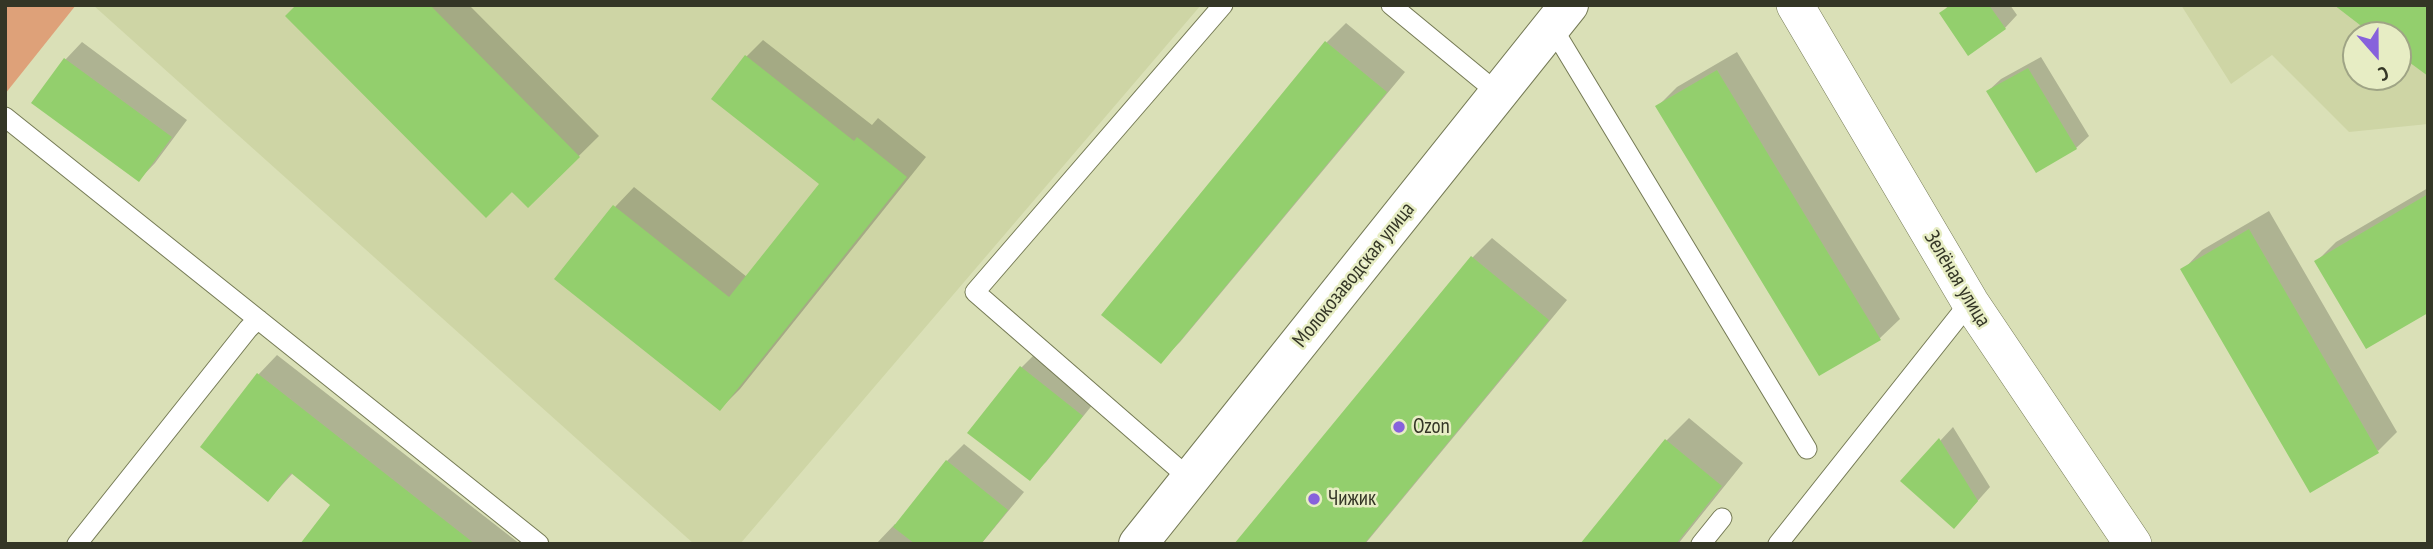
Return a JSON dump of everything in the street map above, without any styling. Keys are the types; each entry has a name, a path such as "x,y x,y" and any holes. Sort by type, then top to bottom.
{"street":[{"name":"Зелёная улица","path":"1795,5 1970,302 2133,544"},
{"name":"Молокозаводская улица","path":"1138,544 1560,16"}],"lane":[{"path":"1190,479 975,292 1223,5"},
{"path":"1391,5 1499,94"},
{"path":"1560,16 1807,449"},
{"path":"5,117 539,544"},
{"path":"1777,544 1970,302"},
{"path":"77,544 258,319"},
{"path":"1701,544 1721,519"}],"shaded area":[{"path":"5,5 76,5 5,94"},
{"path":"93,5 1201,5 740,544 694,544"},
{"path":"2181,5 2428,5 2428,124 2349,132 2272,55 2231,84"}],"building":[{"path":"296,5 430,5 580,157 528,208 512,192 486,218 285,16"},
{"path":"1951,5 1989,5 2006,29 1968,56 1939,13"},
{"path":"2334,5 2428,5 2428,76 2412,64 2412,21 2355,21"},
{"path":"1325,41 1387,92 1161,364 1101,315"},
{"path":"745,55 854,141 857,137 907,177 720,411 554,279 613,205 729,297 819,184 711,99"},
{"path":"64,58 172,137 139,182 31,103"},
{"path":"2028,68 2077,149 2036,173 1986,91"},
{"path":"1717,70 1881,340 1819,376 1655,106"},
{"path":"2428,194 2428,313 2366,349 2314,261"},
{"path":"2249,229 2379,453 2310,493 2180,269"},
{"path":"1471,256 1549,320 1364,544 1234,544"},
{"path":"1020,366 1083,416 1030,481 967,433"},
{"path":"257,373 475,544 300,544 330,505 291,473 268,502 200,447"},
{"path":"1939,438 1978,501 1954,529 1900,481"},
{"path":"1665,439 1722,486 1676,544 1580,544"},
{"path":"946,460 1008,510 981,544 915,544 893,527"}],"place":[{"name":"Ozon","path":"1399,427"},
{"name":"Чижик","path":"1314,499"}]}
